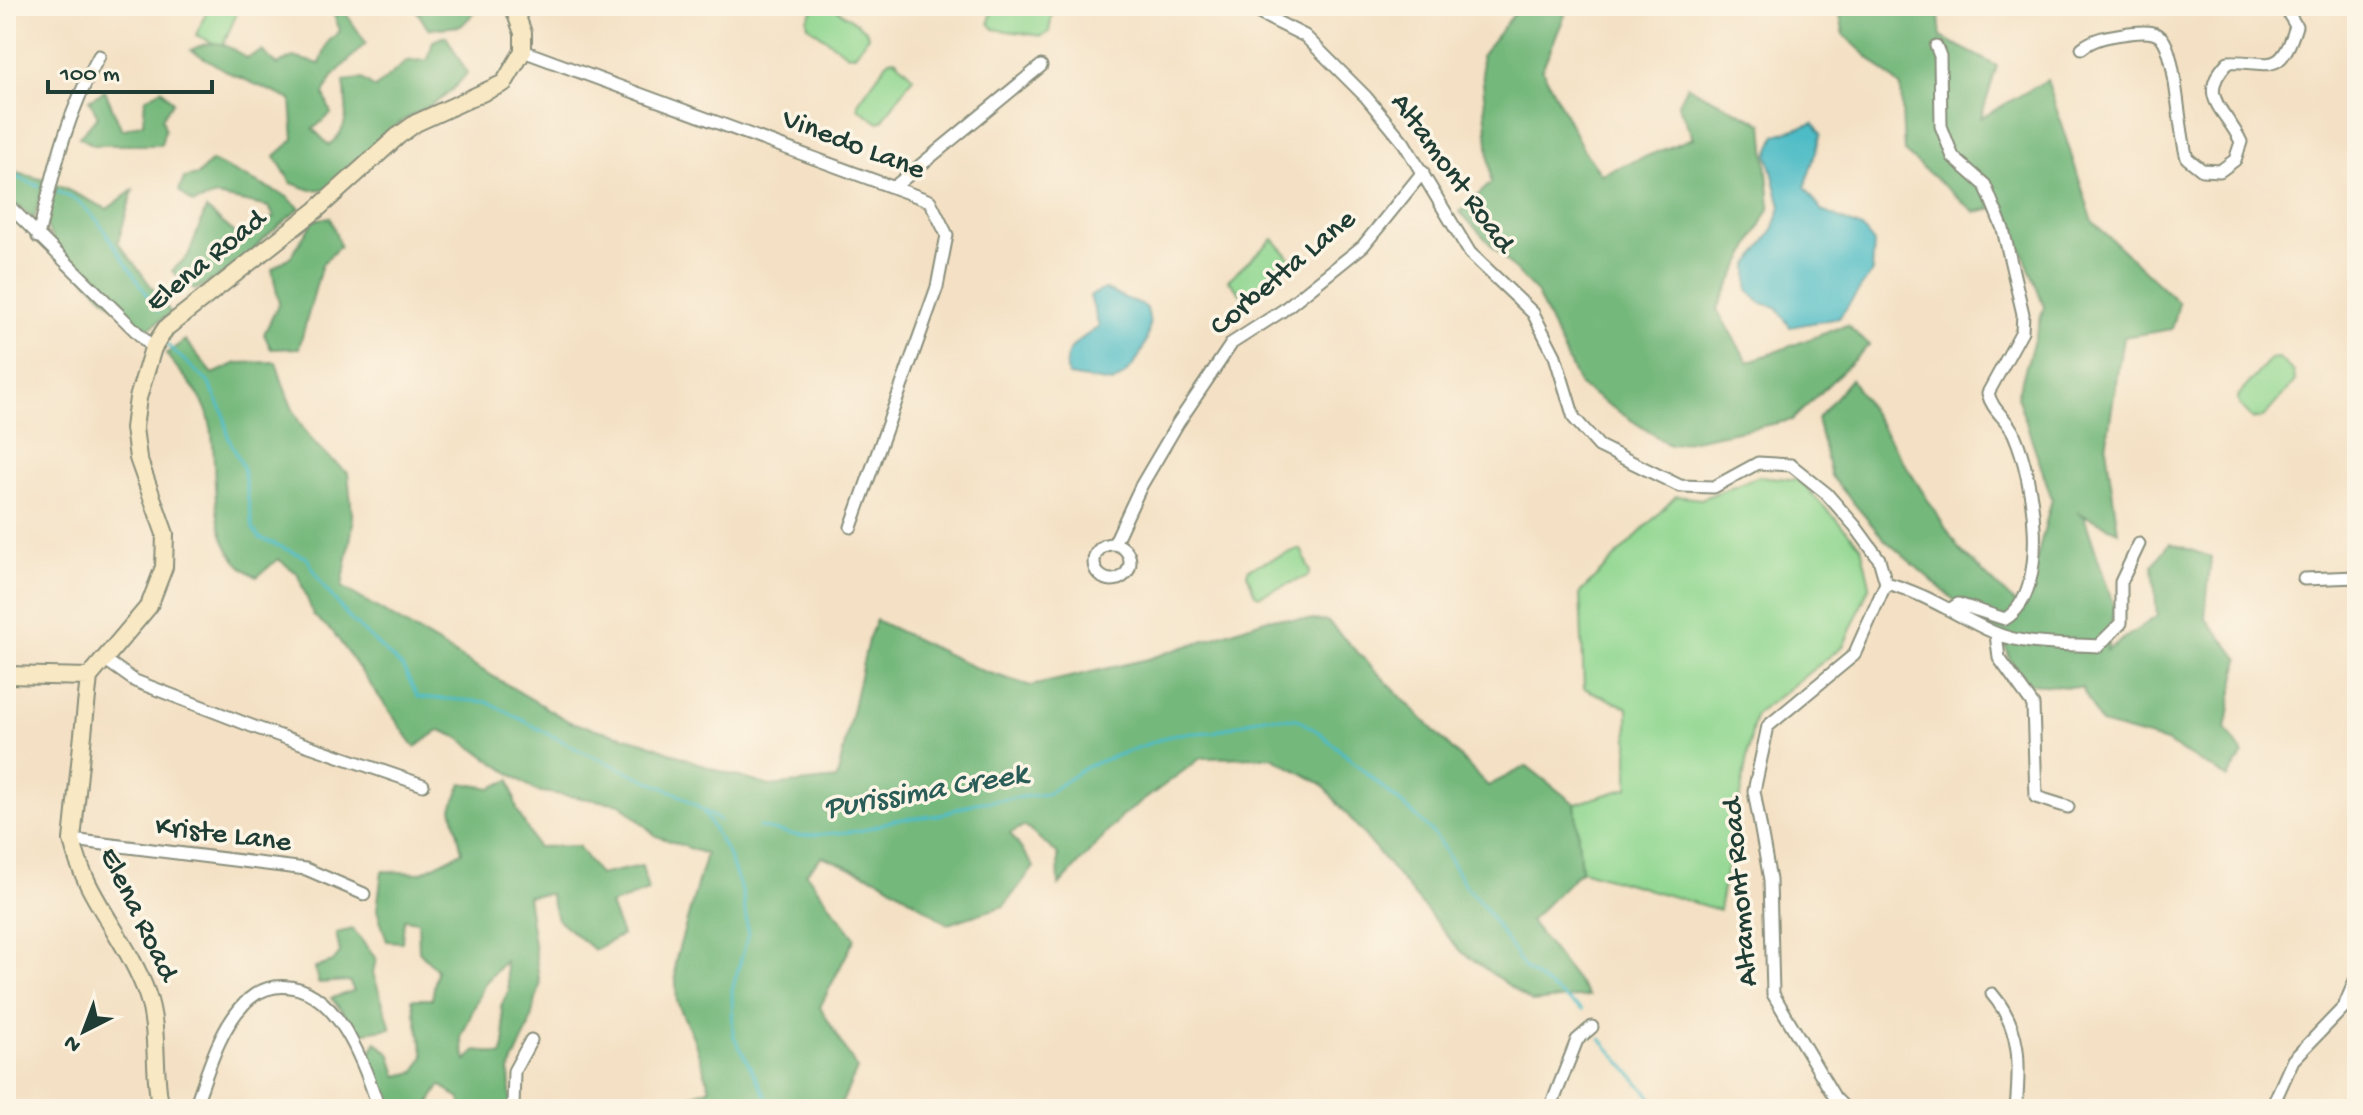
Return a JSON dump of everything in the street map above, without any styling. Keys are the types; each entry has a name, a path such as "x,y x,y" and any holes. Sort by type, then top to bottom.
{"street":[{"path":"513,6 523,33 523,51"},
{"name":"Altamont Road","path":"1245,6 1305,36 1366,97 1423,172 1470,253 1533,313 1555,356 1574,418 1599,446 1680,486 1714,487 1758,463 1791,465 1826,493 1879,559 1886,583 1854,655 1768,726 1754,791 1770,880 1773,994 1835,1098 1846,1109"},
{"path":"2082,48 2094,39 2141,32 2164,41 2187,158 2202,170 2220,171 2235,160 2241,142 2217,107 2212,91 2214,76 2228,62 2265,67 2278,61 2291,43 2296,26 2284,6"},
{"path":"1936,46 1940,56 1941,126 1953,157 1985,185 2003,229 2023,314 2022,331 1988,393 1991,406 2013,430 2025,463 2036,516 2031,582 2020,611 2005,619 1958,604 1949,610"},
{"name":"Vinedo Lane","path":"523,51 930,201 947,235 937,287 851,527"},
{"name":"Elena Road","path":"161,1109 153,1014 146,992 130,953 79,864 72,840 89,677 149,606 164,567 165,534 138,458 134,428 141,385 153,348 166,328 316,210 398,136 416,123 504,83 523,51"},
{"path":"38,237 61,140 75,100 99,56"},
{"path":"894,187 1041,66"},
{"name":"Corbetta Lane","path":"1114,544 1156,461 1232,343 1282,311 1363,246 1423,172"},
{"path":"6,203 153,348"},
{"path":"1886,583 1911,589 1996,634 2046,643 2098,646 2121,623 2121,582 2139,544"},
{"path":"2304,579 2357,577"},
{"path":"1996,634 1999,658 2033,705 2036,797 2068,807"},
{"path":"104,659 135,681 423,785"},
{"path":"6,675 89,677"},
{"name":"Kriste Lane","path":"72,840 306,869 364,894"},
{"path":"2271,1109 2293,1060 2344,1007 2357,976"},
{"path":"194,1109 215,1054 242,1005 254,994 283,986 305,992 334,1017 357,1052 379,1109"},
{"path":"1992,994 2007,1011 2015,1032 2020,1065 2016,1109"},
{"path":"1550,1109 1577,1040 1592,1027"},
{"path":"513,1109 514,1071 531,1040"}],"green space":[{"path":"209,6 240,6 222,47 196,35"},
{"path":"341,6 366,43 331,78 324,94 331,114 313,129 329,145 341,132 346,116 344,81 362,79 375,88 407,61 428,60 433,41 446,36 467,73 442,98 380,139 334,188 311,190 291,183 275,156 294,139 291,100 232,74 191,50 214,43 233,49 246,58 262,51 277,65 293,57 320,64 328,42 340,31 333,12"},
{"path":"414,6 475,6 476,11 461,26 428,29"},
{"path":"816,6 832,6 866,30 868,36 855,54 848,55 808,26 807,19"},
{"path":"992,6 1047,6 1052,13 1049,32 1042,36 994,29 989,23"},
{"path":"1520,6 1569,6 1542,69 1583,149 1601,174 1693,138 1678,104 1687,86 1763,124 1770,207 1717,310 1748,362 1847,325 1869,345 1792,420 1669,445 1580,386 1536,292 1460,212 1491,183 1481,56"},
{"path":"1838,6 1938,6 1941,37 1997,66 1981,118 2047,80 2093,222 2179,303 2172,329 2123,337 2106,447 2118,531 2077,512 2084,516 2114,607 2107,650 2157,616 2153,565 2170,543 2211,557 2205,618 2239,658 2226,729 2243,754 2228,778 2166,742 2101,724 2082,688 2030,684 2010,660 2005,644 1883,538 1831,476 1817,419 1851,379 1959,549 2023,611 2052,499 2017,396 2044,307 2005,206 1975,212 1904,152 1901,87 1844,35"},
{"path":"895,59 913,77 882,121 877,122 858,108 858,103 889,60"},
{"path":"162,89 173,102 162,118 165,129 161,145 94,145 79,137 98,116 89,100 105,91 122,130 143,123 145,99"},
{"path":"211,161 286,196 300,208 262,240 242,264 195,290 172,271 188,256 206,209 235,233 247,232 274,217 269,207 217,196 193,203 179,191 184,178 198,175"},
{"path":"6,165 13,172 45,180 34,219 6,197"},
{"path":"57,185 107,209 133,190 118,242 171,313 145,331 103,296 72,264 50,233 46,220"},
{"path":"330,217 340,246 322,264 299,348 271,349 264,334 279,303 272,269 291,256 314,220"},
{"path":"1273,239 1293,261 1248,302 1228,280"},
{"path":"185,340 213,374 237,363 276,362 301,425 319,448 348,473 353,524 342,587 570,722 644,742 713,769 770,786 837,779 868,640 876,620 980,670 1031,686 1148,659 1271,618 1327,621 1488,786 1527,766 1575,804 1581,870 1530,921 1589,996 1532,1002 1459,950 1322,784 1272,757 1201,758 1121,817 1059,886 1058,854 1024,826 1010,833 1034,867 1004,906 948,924 883,881 822,856 806,873 855,938 820,1007 857,1069 839,1109 676,1109 673,1103 710,1088 677,1002 675,962 706,854 656,836 621,804 536,791 457,737 440,730 415,747 333,632 314,616 297,573 278,559 257,577 239,564 227,547 216,505 208,415 196,391 166,354"},
{"path":"2278,358 2294,372 2295,381 2263,418 2253,419 2239,405 2238,396 2270,359"},
{"path":"1759,476 1799,480 1861,546 1870,585 1844,645 1755,715 1719,910 1581,870 1575,804 1628,788 1628,708 1584,688 1580,593 1676,496 1701,499"},
{"path":"1298,549 1302,551 1310,572 1308,576 1259,596 1255,594 1247,573 1249,568"},
{"path":"510,780 517,810 537,847 578,846 599,875 642,866 648,891 610,905 622,935 594,950 557,919 550,894 527,896 540,985 528,1029 509,1071 511,1109 461,1109 461,1100 441,1085 426,1109 390,1109 369,1054 376,1042 391,1055 397,1076 415,1072 424,1056 412,999 432,999 437,970 419,951 418,921 404,919 402,942 387,941 377,910 382,871 420,873 462,852 452,808 462,783 491,788","holes":["505,961 509,990 501,1006 505,1039 502,1055 477,1050 466,1061 461,1037 485,983"]},
{"path":"353,929 376,959 373,973 391,1028 360,1033 331,998 354,991 349,981 318,983 315,968 333,962 340,953 336,933"}],"water":[{"path":"1814,123 1821,134 1805,187 1822,211 1862,228 1874,243 1872,272 1839,318 1790,327 1777,307 1761,303 1748,290 1748,266 1773,230 1781,207 1768,155 1776,135"},
{"path":"1104,289 1146,307 1149,317 1147,339 1137,360 1112,383 1069,376 1066,367 1066,359 1073,347 1099,327 1090,296"}],"waterway":[{"name":"Purissima Creek","path":"6,173 39,186"},
{"name":"Purissima Creek","path":"56,191 78,201 98,221 158,311"},
{"name":"Purissima Creek","path":"165,343 208,382 224,414 228,437 243,467 253,529 260,538 307,558 324,587 351,620 403,668 418,697 488,702 579,750 676,793 720,821"},
{"name":"Purissima Creek","path":"759,827 800,836 860,831 895,820 940,815 975,803 1046,794 1088,766 1175,734 1214,732 1264,717 1297,719 1320,733 1415,815 1437,838 1466,887 1482,904 1526,970 1582,1010"},
{"path":"703,811 728,854 743,895 748,935 732,990 733,1035 773,1109"},
{"name":"Purissima Creek","path":"1601,1039 1661,1109"}]}
